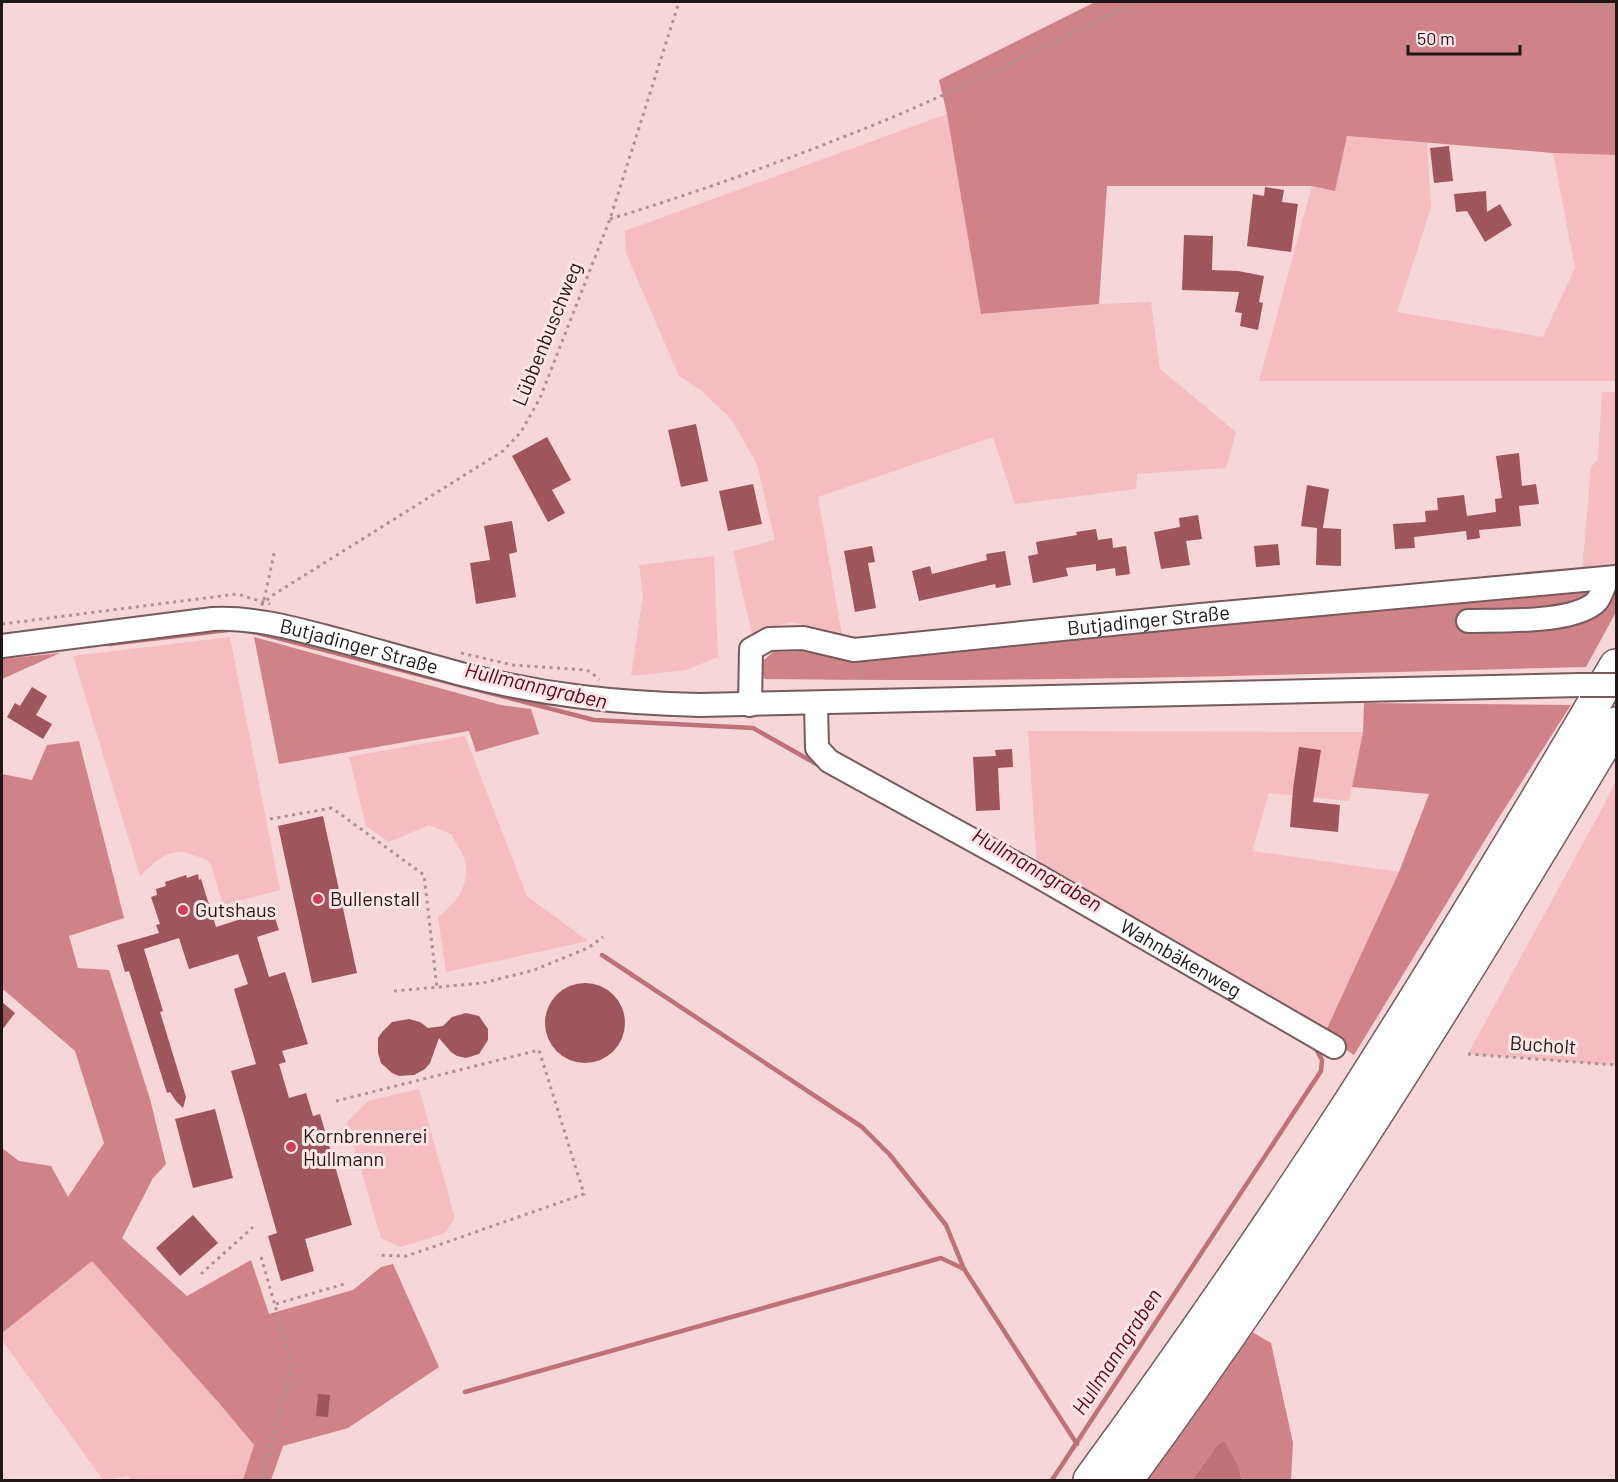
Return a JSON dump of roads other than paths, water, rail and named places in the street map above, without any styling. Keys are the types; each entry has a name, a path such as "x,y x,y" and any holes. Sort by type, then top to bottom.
{"highway":[{"path":"1090,1480 1228,1284 1349,1103 1502,860 1617,666"},
{"path":"1126,1480 1253,1299 1366,1128 1528,871 1617,724"}],"street":[{"path":"1468,621 1556,618 1578,611 1596,601 1612,578"},
{"name":"Butjadinger Straße","path":"750,705 751,649 769,639 803,638 854,650 1201,615 1612,578"},
{"name":"Butjadinger Straße","path":"2,646 260,611 290,627 462,674 550,693 616,702 700,705 1617,685"},
{"name":"Wahnbäkenweg","path":"816,704 817,748 830,761 1038,876 1334,1047"}],"waterway":[{"name":"Hullmanngraben","path":"109,644 228,630"},
{"name":"Hullmanngraben","path":"250,631 594,720 753,728 820,766"},
{"path":"602,955 862,1127 890,1155 946,1225 964,1269 1077,1444"},
{"name":"Hullmanngraben","path":"1052,1480 1321,1071 1322,1060 1315,1047"},
{"path":"465,1392 941,1258 964,1269"}],"place":[{"name":"Bullenstall","path":"318,899"},
{"name":"Gutshaus","path":"183,910"},
{"name":"Kornbrennerei Hullmann","path":"291,1147"}]}
